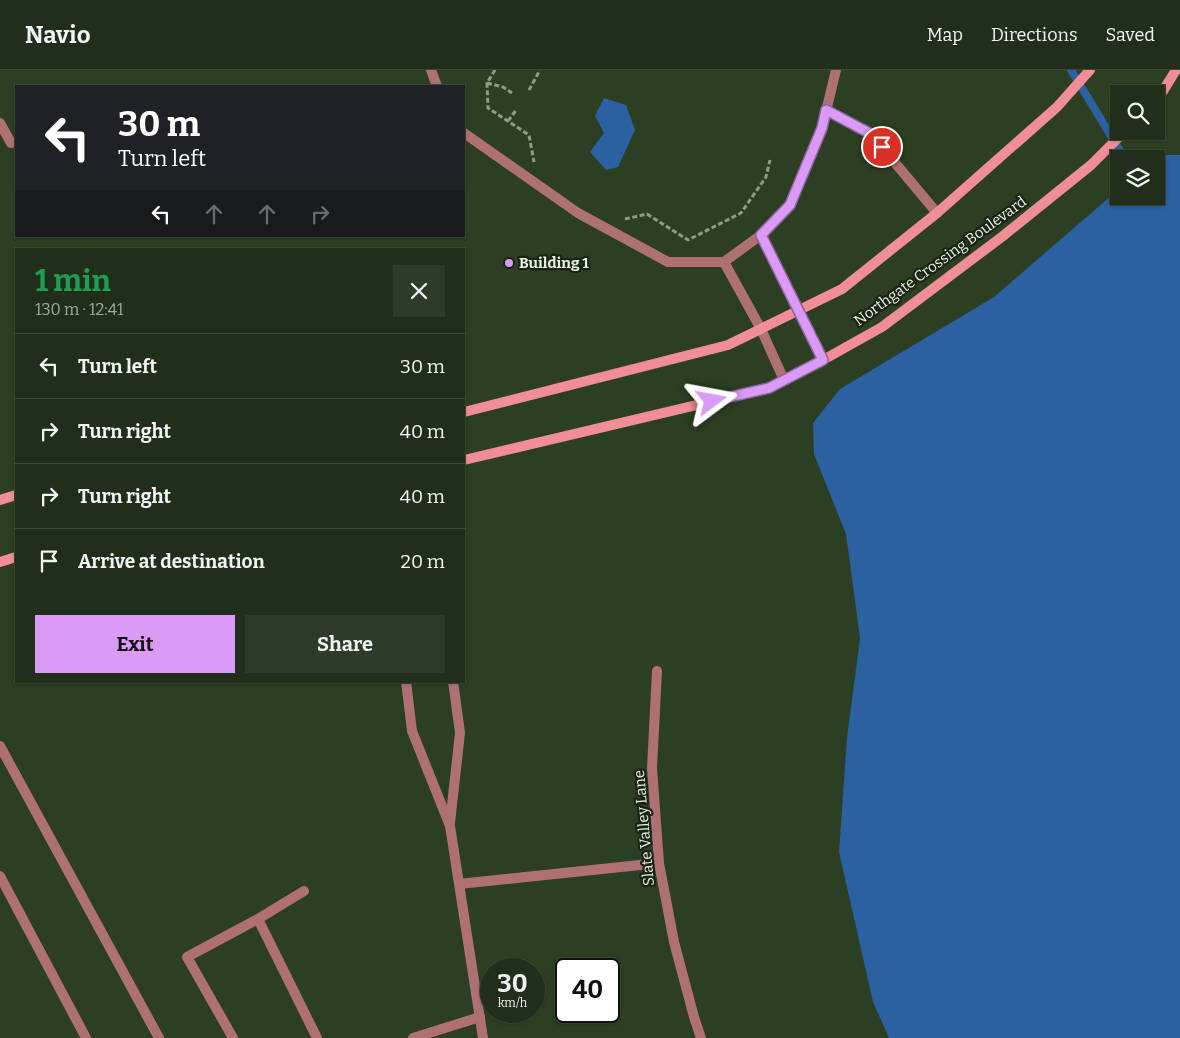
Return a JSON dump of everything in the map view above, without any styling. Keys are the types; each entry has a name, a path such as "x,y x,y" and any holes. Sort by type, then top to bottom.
{"street":[{"path":"431,70 437,85"},
{"path":"465,134 578,213 668,262 724,262 761,235 790,205 822,128 836,70"},
{"path":"465,412 728,345 842,289 937,213 1057,107 1090,70"},
{"path":"1165,88 1176,70"},
{"path":"826,110 871,134 937,213"},
{"path":"0,123 11,143"},
{"name":"Northgate Crossing Boulevard","path":"465,460 769,388 882,327 1003,236 1091,166 1116,140"},
{"path":"761,235 823,360"},
{"path":"724,262 761,329 784,380"},
{"path":"0,500 15,495"},
{"path":"0,562 15,557"},
{"name":"Slate Valley Lane","path":"656,671 652,768 658,863 674,942 694,1017 702,1038"},
{"path":"406,683 412,731 450,826 480,1017 413,1038"},
{"path":"450,826 460,733 453,683"},
{"path":"0,746 159,1038"},
{"path":"459,884 658,863"},
{"path":"0,876 86,1038"},
{"path":"233,1038 187,957 258,919 304,891"},
{"path":"258,919 317,1038"},
{"path":"481,1023 484,1038"}],"path":[{"path":"495,70 487,83 488,108 529,134 534,163"},
{"path":"529,90 540,70"},
{"path":"487,83 503,87 512,93"},
{"path":"508,121 517,109"},
{"path":"621,220 647,214 688,240 741,213 766,177 770,160"}],"water":[{"path":"604,98 626,105 635,130 618,167 606,170 590,152 604,133 595,116"},
{"path":"1165,155 1180,155 1180,1038 889,1038 873,1002 839,852 847,738 860,638 846,534 814,454 813,423 840,389 994,297 1110,197 1110,205 1165,205"}],"waterway":[{"path":"1071,70 1120,150"}],"place":[{"name":"Building 1","path":"509,263"}],"route":[{"path":"712,401 769,388 823,360 761,235 790,205 822,128 826,110 871,134 882,147"}]}
